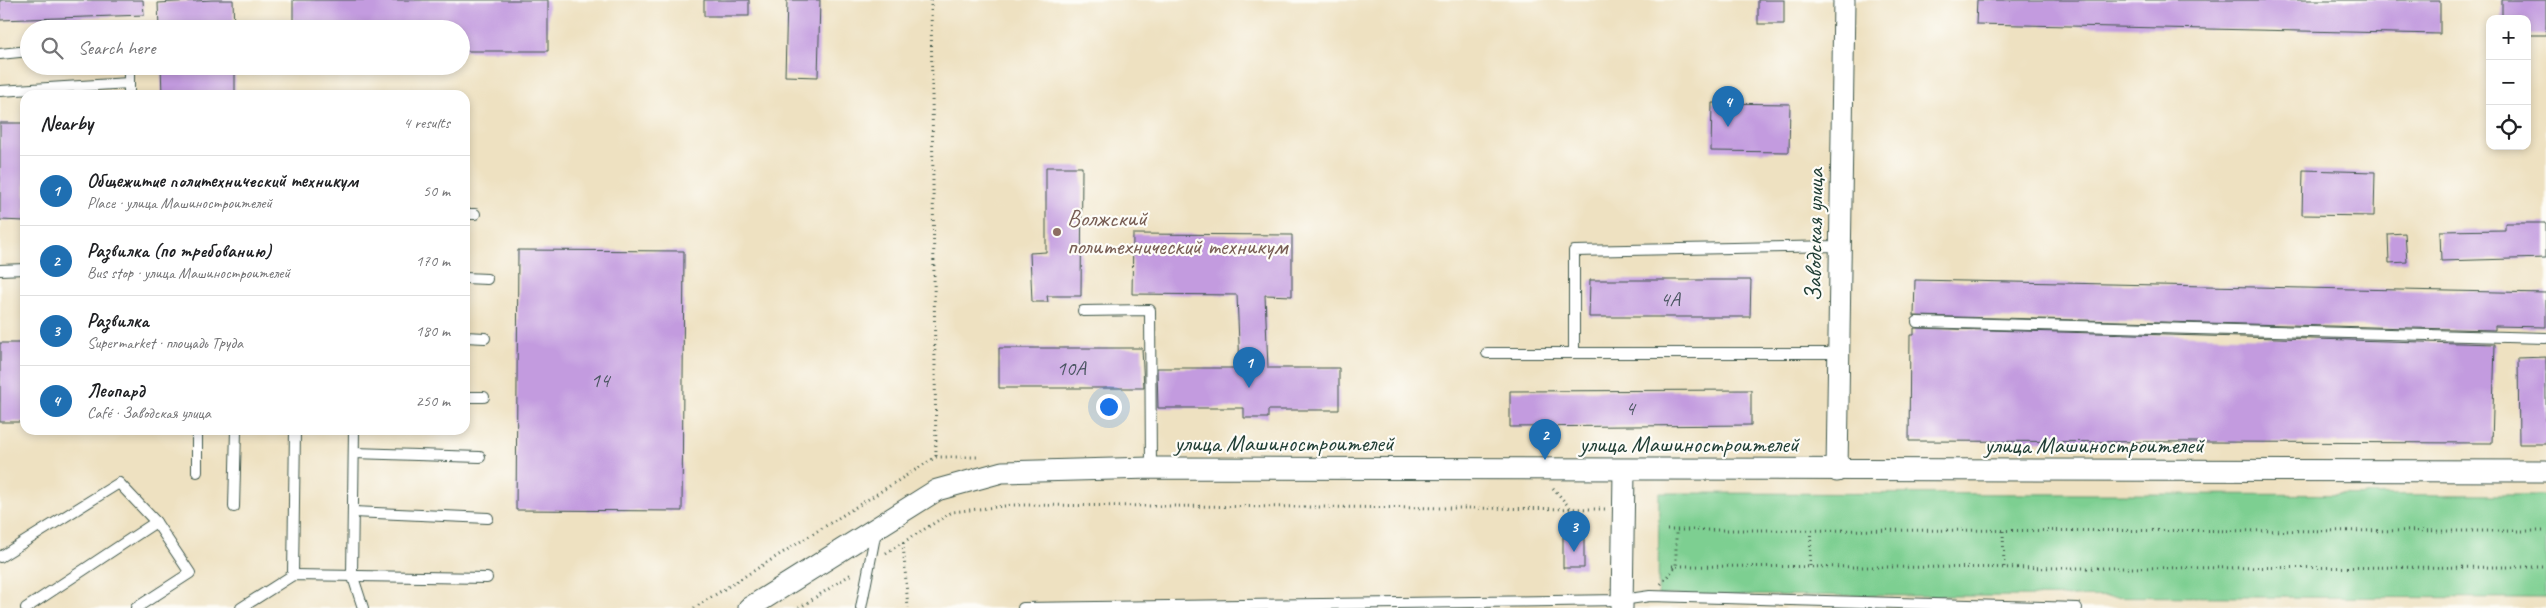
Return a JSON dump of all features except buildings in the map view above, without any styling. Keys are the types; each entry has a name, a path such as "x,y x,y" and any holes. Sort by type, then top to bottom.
{"street":[{"name":"Заводская улица","path":"1837,470 1844,0"},
{"name":"улица Машиностроителей","path":"749,608 937,490 1002,472 1151,468 1624,471 2546,471"},
{"path":"1622,604 1624,471"}],"lane":[{"path":"0,54 20,52"},
{"path":"129,75 129,90"},
{"path":"0,91 129,83"},
{"path":"1574,353 1574,251 1840,246"},
{"path":"0,270 20,269"},
{"path":"470,278 487,279"},
{"path":"1083,311 1150,310 1151,468"},
{"path":"1917,322 2546,338"},
{"path":"470,337 485,338"},
{"path":"1486,353 1839,353"},
{"path":"470,397 484,397"},
{"path":"197,435 197,472"},
{"path":"234,507 236,435"},
{"path":"293,575 295,435"},
{"path":"354,435 352,574 363,608"},
{"path":"354,453 480,457"},
{"path":"0,557 119,484 156,522 190,573 136,608"},
{"path":"353,512 488,518"},
{"path":"26,608 156,522"},
{"path":"861,608 877,528"},
{"path":"241,608 293,575 352,574 487,578"},
{"path":"1023,608 1622,604 1650,596 1806,605 2077,608"}],"path":[{"path":"694,608 936,457 931,0"},
{"path":"799,608 952,512 1014,506 1624,509"},
{"path":"1667,530 2546,531"},
{"path":"1650,596 1676,566 1676,530"},
{"path":"1810,566 1811,531"},
{"path":"2003,531 2004,568"},
{"path":"903,543 908,608"},
{"path":"1672,566 2004,568 2546,567"}],"green space":[{"path":"1659,493 2546,495 2546,598 1658,595"}],"place":[{"name":"Леопард","path":"1728,127"},
{"name":"Волжский политехнический техникум","path":"1057,232"},
{"name":"Общежитие политехнический техникум","path":"1249,388"},
{"name":"Развилка (по требованию)","path":"1545,460"},
{"name":"Развилка","path":"1574,552"}]}
